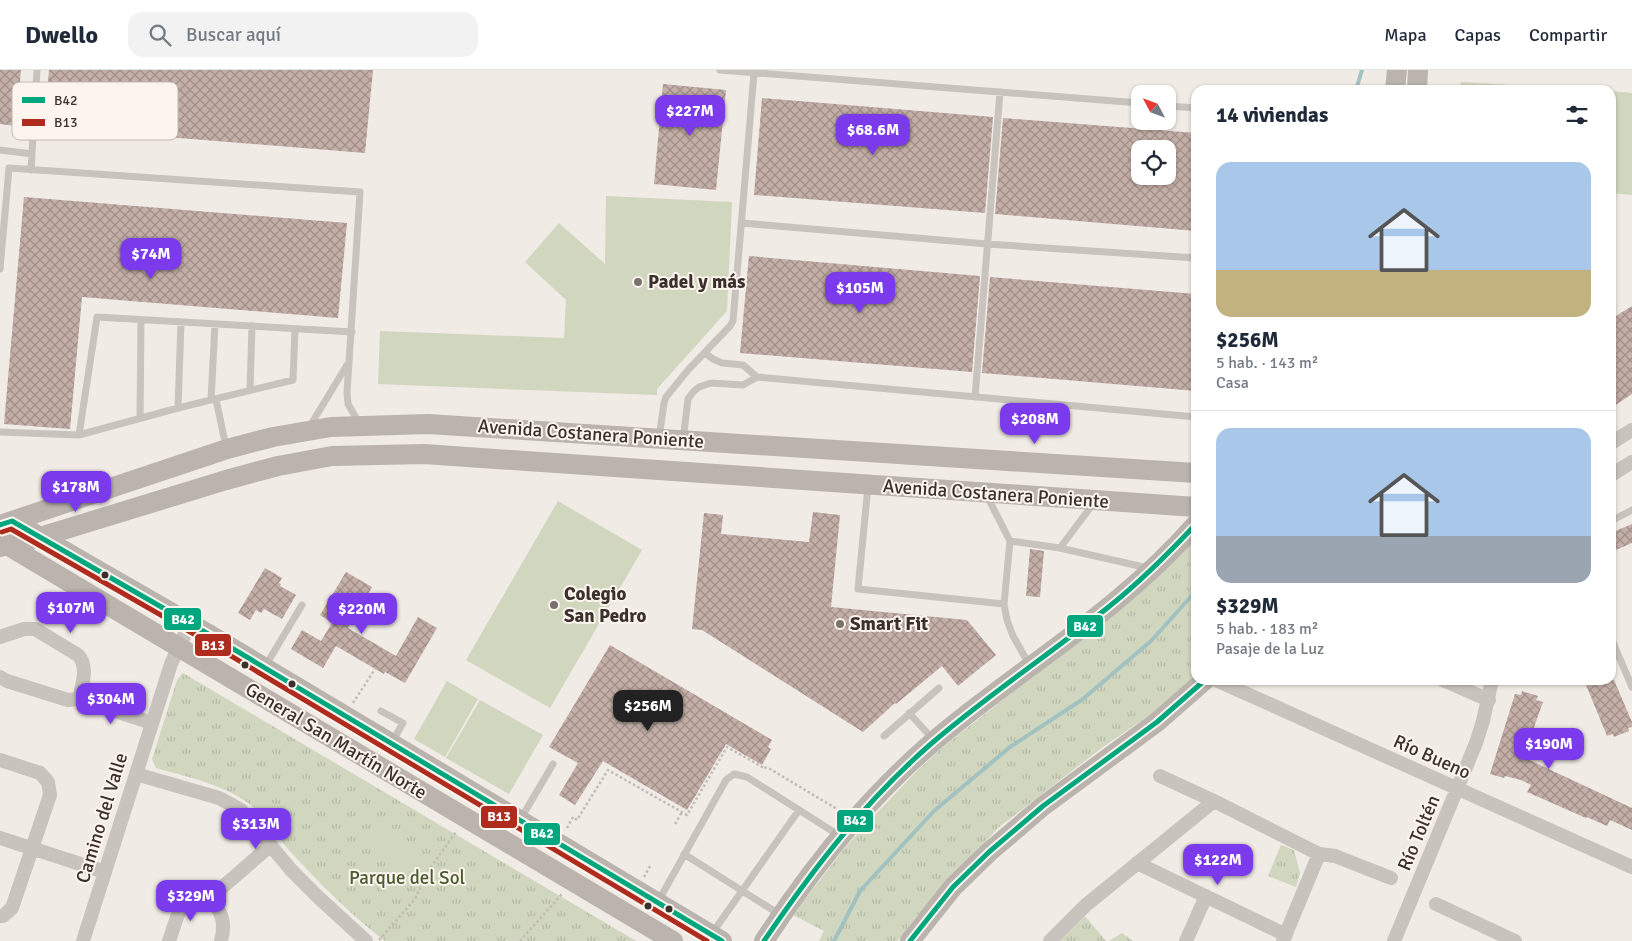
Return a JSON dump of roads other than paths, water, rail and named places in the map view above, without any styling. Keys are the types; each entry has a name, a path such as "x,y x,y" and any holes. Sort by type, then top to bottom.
{"street":[{"path":"1396,85 1397,70"},
{"path":"1417,85 1418,70"},
{"name":"Avenida Costanera Poniente","path":"6,523 227,449 273,437 331,426 428,424 1191,473"},
{"path":"1616,440 1632,430"},
{"name":"Avenida Costanera Poniente","path":"2,544 40,537 278,466 332,456 424,454 1191,507"},
{"path":"1616,472 1632,462"},
{"path":"100,492 93,501 93,508 97,512 110,516"},
{"name":"General San Martín Norte","path":"6,523 40,537 190,623 716,938"},
{"path":"764,941 809,876 840,836 890,781 961,719 1107,609 1153,570 1191,529"},
{"name":"General San Martín Norte","path":"2,544 178,647 650,931 672,941"},
{"name":"Camino del Valle","path":"83,941 152,723 178,647 190,623"},
{"path":"0,637 24,629 35,629 78,655 85,669 79,699"},
{"path":"0,677 6,681 68,700 79,699 152,723"},
{"path":"910,941 953,887 989,852 1043,806 1157,722 1199,685"},
{"name":"Río Bueno","path":"1227,685 1632,867"},
{"path":"1454,685 1488,700"},
{"name":"Río Toltén","path":"1394,941 1476,743 1491,685"},
{"path":"0,760 40,773 48,782 50,794 12,908 3,916 0,916"},
{"path":"136,774 219,798 241,810 292,871 366,941"},
{"path":"1160,776 1319,854 1335,856 1391,878"},
{"path":"1050,941 1086,905 1214,801"},
{"path":"0,838 105,872"},
{"path":"169,941 180,908 186,901 210,898 271,845"},
{"path":"1137,863 1206,896 1284,938 1319,854"},
{"path":"1186,941 1206,896"},
{"path":"210,898 219,909 224,920 220,941"},
{"path":"1436,904 1501,938 1515,941"}],"lane":[{"path":"720,70 1131,102"},
{"path":"659,439 664,400 671,389 733,321 754,73"},
{"path":"974,397 1000,92"},
{"path":"1176,107 1191,108"},
{"path":"31,170 33,140"},
{"path":"0,150 32,154"},
{"path":"0,268 9,168 360,192 347,394 348,404 360,426"},
{"path":"742,223 988,244 1191,258"},
{"path":"79,435 97,317 352,332"},
{"path":"140,418 141,320"},
{"path":"178,408 181,322"},
{"path":"215,324 213,399 227,449"},
{"path":"250,390 252,326"},
{"path":"0,432 79,435 213,399 293,380 295,329"},
{"path":"705,353 712,359 722,363 744,365 757,377"},
{"path":"307,431 349,363"},
{"path":"683,440 688,399 694,391 711,383 743,385 757,377 1191,417"},
{"path":"868,485 858,589 1004,604"},
{"path":"986,493 1010,541 1004,604 1007,620 1013,636 1031,667"},
{"path":"1060,548 1095,501"},
{"path":"1616,518 1632,510"},
{"path":"1010,541 1060,548 1153,570"},
{"path":"265,668 302,605"},
{"path":"1616,650 1632,688"},
{"path":"884,736 939,688"},
{"path":"381,710 403,723 391,744"},
{"path":"909,713 934,741"},
{"path":"520,820 553,764"},
{"path":"658,903 726,780 734,774 747,777 840,836"},
{"path":"716,938 742,891 799,810"},
{"path":"684,854 781,916"}],"waterway":[{"path":"1358,85 1362,70"},
{"path":"834,941 860,891 934,811 1010,747 1083,699 1151,641 1191,597"}],"place":[{"name":"Padel y más","path":"638,282"},
{"name":"Colegio San Pedro","path":"554,605"},
{"name":"Smart Fit","path":"840,624"}],"park label":[{"name":"Parque del Sol","path":"407,878"}]}
